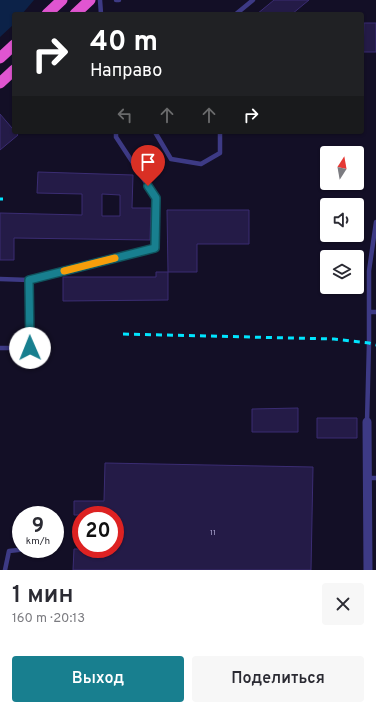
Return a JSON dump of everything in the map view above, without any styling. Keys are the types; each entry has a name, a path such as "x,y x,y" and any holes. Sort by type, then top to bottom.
{"highway":[{"path":"49,12 62,0"},
{"path":"76,12 90,0"},
{"path":"0,58 12,47"},
{"path":"0,83 12,72"}],"street":[{"path":"367,422 372,478 368,570"}],"lane":[{"path":"100,0 102,12"},
{"path":"238,12 253,0"},
{"path":"0,280 29,280 155,248 156,198 116,137 116,134"},
{"path":"156,134 171,159 201,164 220,153 220,134"},
{"path":"367,422 369,271 376,222"},
{"path":"0,348 30,348 29,280"},
{"path":"369,312 376,312"},
{"path":"5,570 9,551 12,551"}],"water":[{"path":"0,0 34,0 24,12 12,12 12,26 0,37"}],"building":[{"path":"274,0 309,0 294,12 259,12"},
{"path":"364,23 376,23 376,52 364,52"},
{"path":"0,114 12,128 12,134 18,135 0,150"},
{"path":"38,172 133,175 132,208 151,208 150,240 14,238 14,260 0,260 0,213 82,215 82,194 37,193","holes":["102,194 120,195 120,216 102,216"]},
{"path":"167,210 249,210 249,244 197,244 197,272 168,272"},
{"path":"156,272 168,272 168,300 63,301 63,277 156,277"},
{"path":"298,408 298,432 252,432 252,409"},
{"path":"317,418 357,418 357,438 317,438"},
{"path":"105,463 313,467 311,570 73,570 74,558 124,558 124,506 74,506 74,501 104,501"}],"railway":[{"path":"123,334 334,339 376,345"}],"slow traffic":[{"path":"64,271 115,258"}],"route":[{"path":"30,348 29,280 155,248 156,198 148,186"}]}
